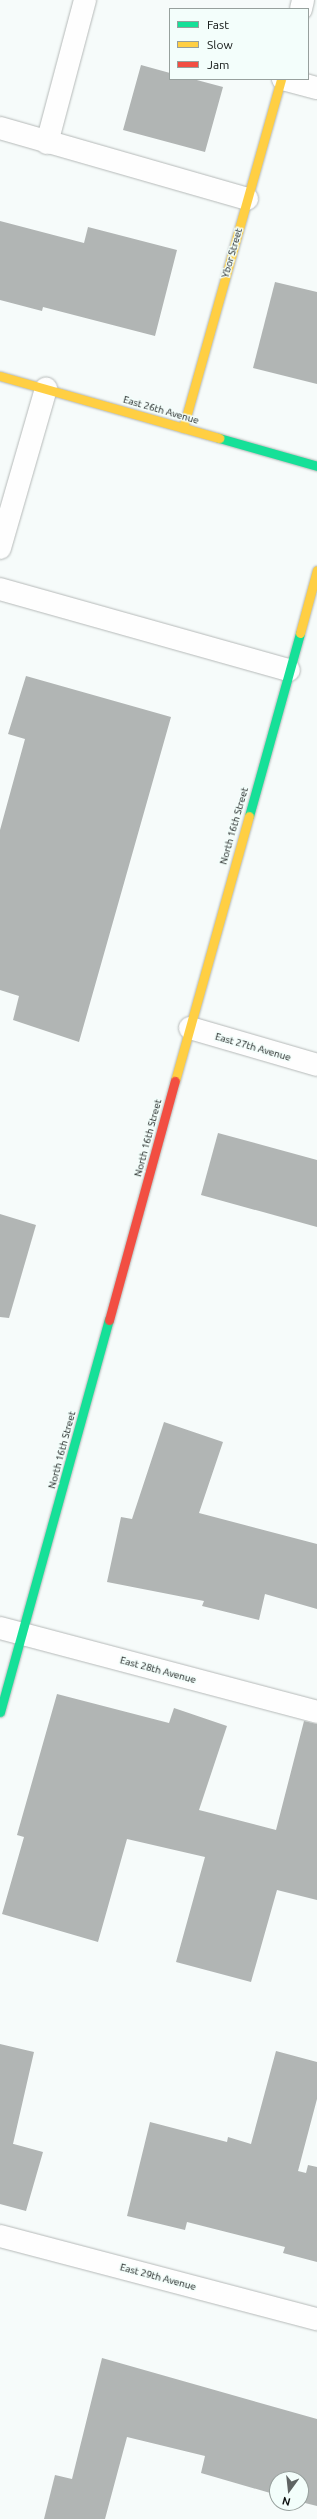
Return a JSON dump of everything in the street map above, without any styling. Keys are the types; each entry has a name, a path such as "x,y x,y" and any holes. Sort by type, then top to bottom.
{"street":[{"path":"47,143 85,0"},
{"name":"Ybor Street","path":"183,428 282,80"},
{"path":"286,80 317,88"},
{"path":"0,128 47,143 247,199"},
{"name":"East 26th Avenue","path":"0,376 317,466"},
{"path":"0,548 46,389"},
{"name":"North 16th Street","path":"0,1712 317,570"},
{"path":"0,589 289,670"},
{"name":"East 27th Avenue","path":"190,1028 317,1065"},
{"name":"East 28th Avenue","path":"0,1628 317,1712"},
{"name":"East 29th Avenue","path":"0,2236 317,2319"}],"building":[{"path":"141,65 169,73 169,80 197,80 223,87 205,152 123,130"},
{"path":"0,221 84,243 88,227 177,250 155,336 43,307 42,311 0,300"},
{"path":"275,282 317,292 317,384 253,368"},
{"path":"26,676 171,717 79,1042 13,1020 19,996 0,990 0,830 25,739 8,734"},
{"path":"218,1133 317,1160 317,1227 201,1195"},
{"path":"0,1214 36,1225 9,1318 0,1317"},
{"path":"164,1422 223,1442 199,1513 317,1544 317,1609 265,1594 259,1620 202,1606 204,1601 107,1582 121,1517 132,1519"},
{"path":"57,1694 169,1723 174,1708 227,1726 199,1810 276,1830 304,1721 317,1724 317,1900 277,1890 251,1982 176,1962 205,1857 127,1839 98,1942 2,1914 24,1837 17,1835"},
{"path":"0,2044 34,2052 13,2144 43,2152 26,2211 0,2204"},
{"path":"276,2051 317,2062 317,2099 298,2171 306,2173 308,2165 317,2167 317,2262 283,2253 285,2247 187,2222 185,2230 127,2216 150,2122 227,2142 228,2137 251,2144"},
{"path":"102,2358 317,2419 317,2506 309,2504 309,2471 269,2471 269,2493 201,2473 205,2456 127,2437 105,2519 44,2519 55,2475 72,2479"}],"traffic: fast":[{"path":"219,438 317,466"},
{"path":"249,816 300,633"},
{"path":"0,1712 109,1320"}],"traffic: slow":[{"path":"183,428 281,80"},
{"path":"0,376 219,438"},
{"path":"300,633 317,570"},
{"path":"175,1081 249,816"}],"traffic: jam":[{"path":"109,1320 175,1081"}]}
